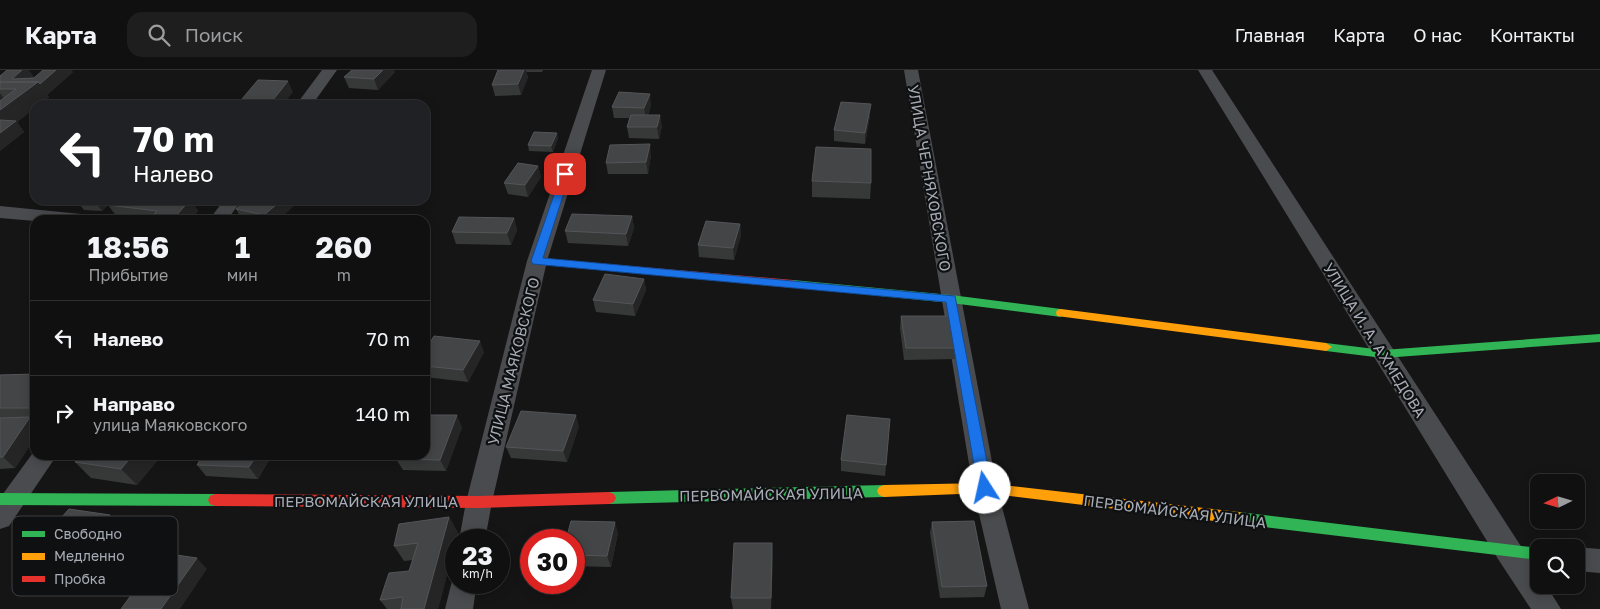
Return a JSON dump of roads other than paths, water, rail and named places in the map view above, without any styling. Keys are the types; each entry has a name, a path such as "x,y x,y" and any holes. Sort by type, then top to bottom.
{"street":[{"path":"308,100 330,70"},
{"name":"УЛИЦА МАЯКОВСКОГО","path":"474,529 537,261 599,70"},
{"name":"УЛИЦА ЧЕРНЯХОВСКОГО","path":"911,70 985,488 1015,609"},
{"name":"УЛИЦА И. А. АХМЕДОВА","path":"1205,70 1507,551 1547,609"},
{"path":"0,212 30,215"},
{"path":"537,261 951,299 1383,354 1600,338"},
{"path":"4,506 41,460"},
{"name":"ПЕРВОМАЙСКАЯ УЛИЦА","path":"4,506 479,502 985,488 1530,553"},
{"path":"1585,560 1600,561"},
{"path":"459,609 462,594"}]}
